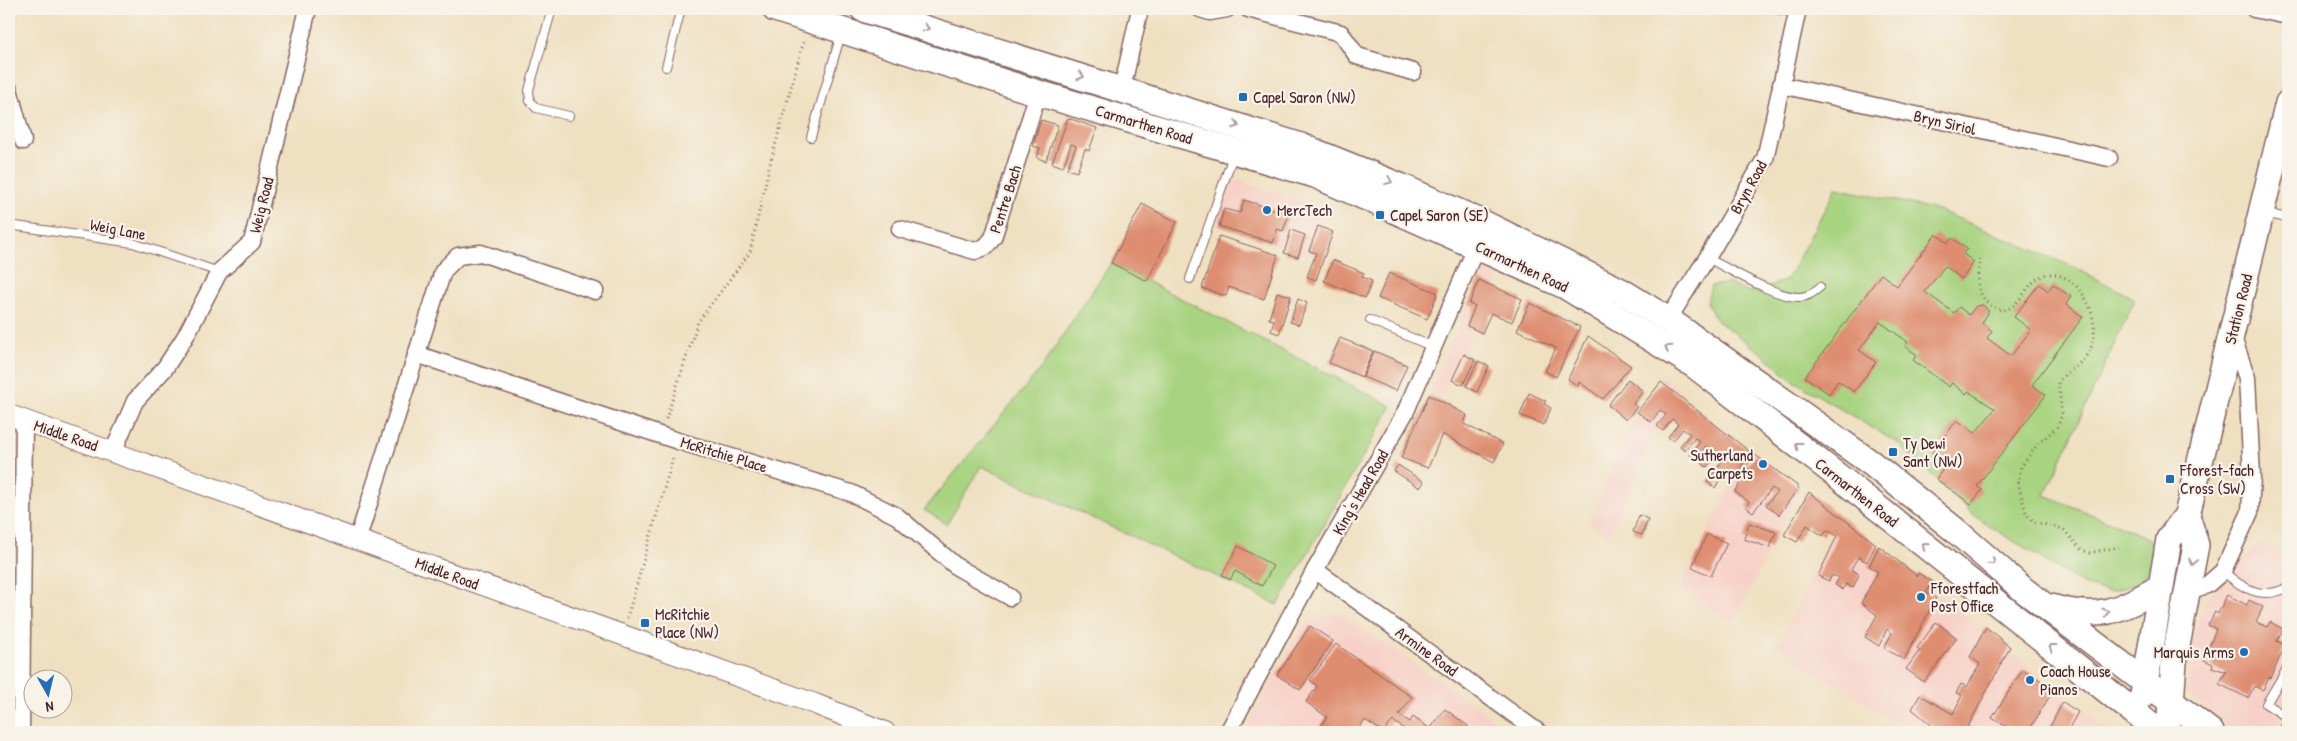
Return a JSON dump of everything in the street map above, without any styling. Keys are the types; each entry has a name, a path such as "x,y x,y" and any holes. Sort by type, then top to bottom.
{"main road":[{"name":"Carmarthen Road","path":"775,9 1038,93 1315,175 1565,286 1694,365 1839,477 2146,727"},
{"name":"Carmarthen Road","path":"863,9 1301,146 1400,186 1621,291 1670,321 1871,463 1955,530 2042,604 2211,732"},
{"name":"Station Road","path":"2146,727 2144,682 2169,539 2187,514 2288,103"},
{"path":"2168,732 2174,662 2196,545 2187,514"},
{"path":"2042,604 2075,614 2102,614 2159,588"}],"street":[{"name":"Weig Road","path":"113,452 136,401 165,368 185,338 220,272 252,242 308,9"},
{"path":"1122,89 1140,9"},
{"path":"1200,9 1210,12 1227,9"},
{"path":"1248,9 1341,33 1357,56 1413,72"},
{"path":"2254,9 2288,16"},
{"name":"Bryn Road","path":"1670,321 1674,310 1765,159 1798,11"},
{"name":"Bryn Siriol","path":"1782,85 2109,158"},
{"path":"9,90 23,141"},
{"name":"Pentre Bach","path":"900,229 975,251 985,247 993,238 1038,93"},
{"name":"King's Head Road","path":"1228,732 1315,570 1405,413 1476,245"},
{"path":"357,541 443,271 458,256 481,253 595,291"},
{"path":"2188,591 2207,585 2223,571 2250,512 2252,477 2247,378 2232,334"},
{"name":"McRitchie Place","path":"416,354 661,435 851,493 897,516 957,567 1010,597"},
{"path":"16,418 16,690 21,732"},
{"name":"Middle Road","path":"16,418 815,704 884,732"},
{"name":"Armine Road","path":"1315,570 1538,732"}],"lane":[{"path":"552,9 529,90 530,101 536,108 570,116"},
{"path":"666,67 681,9"},
{"path":"1776,9 1798,11"},
{"path":"811,137 842,30"},
{"path":"1190,279 1235,151"},
{"path":"2262,212 2288,218"},
{"name":"Weig Lane","path":"9,225 134,243 220,272"},
{"path":"1707,258 1769,289 1786,294 1800,297 1810,295 1820,287"},
{"path":"1370,320 1433,347"},
{"path":"2223,571 2236,583 2256,593 2273,594 2288,587"},
{"path":"2288,667 2266,704 2288,718"},
{"path":"2282,732 2288,723"}],"path":[{"path":"661,435 698,322 750,252 769,168 810,20"},
{"path":"1980,259 1978,286 1980,294 1992,306 2003,309 2012,307 2021,300 2033,280 2038,276 2050,274 2071,282 2091,306 2094,318 2094,335 2089,352 2058,382 2062,414 2058,426 2037,445 2021,467 2018,483 2026,512 2034,522 2063,529 2081,549 2089,553 2119,547"},
{"path":"622,635 678,440"}],"shaded area":[{"path":"1224,175 1323,209 1306,255 1207,222"},
{"path":"1484,269 1499,275 1441,398 1430,392"},
{"path":"1662,377 1683,394 1649,439 1629,492 1608,536 1589,522 1628,428"},
{"path":"1750,448 1800,486 1734,622 1713,611 1680,587"},
{"path":"1843,517 1916,576 1918,573 1938,584 1935,591 1983,631 1986,627 2010,647 2008,650 2110,732 1907,732 1851,693 1794,659 1797,653 1777,646"},
{"path":"2259,543 2288,558 2288,732 2235,732 2187,693 2191,641 2207,598"},
{"path":"1338,612 1511,732 1244,732 1306,621"}],"green space":[{"path":"1836,188 1938,210 2073,267 2135,299 2045,495 2148,538 2154,547 2153,559 2144,576 2130,586 2109,592 2084,585 1977,518 1899,444 1789,378 1763,354 1715,319 1707,302 1711,286 1728,283 1749,293 1787,280"},
{"path":"1111,263 1392,406 1278,605 981,466 947,524 924,510 1041,368"}],"building":[{"path":"1068,118 1097,128 1089,151 1085,149 1077,172 1067,169 1076,146 1071,144 1063,167 1052,163"},
{"path":"1041,120 1058,125 1046,161 1037,158 1040,148 1033,146"},
{"path":"1244,200 1289,214 1283,231 1277,229 1273,243 1219,226 1224,209 1240,213"},
{"path":"1142,204 1177,222 1147,281 1111,263"},
{"path":"1318,226 1333,232 1316,280 1307,277 1316,253 1309,251"},
{"path":"1291,230 1305,235 1298,257 1284,253"},
{"path":"1936,234 1948,243 1952,238 1967,249 1963,254 1974,262 1962,279 1945,266 1925,292 1954,313 1959,307 1969,315 1976,306 1983,305 1988,310 1988,313 1982,323 1992,331 1987,338 2011,356 2031,330 2014,317 2039,284 2048,291 2053,284 2071,297 2066,304 2083,317 2032,385 2046,395 1977,486 1982,490 1971,504 1936,479 1947,464 1932,453 1957,420 1975,433 1995,409 1968,391 1966,394 1952,383 1949,387 1913,360 1917,355 1905,346 1908,342 1880,322 1859,350 1876,362 1854,392 1838,381 1829,394 1805,377 1881,274 1897,286"},
{"path":"1219,236 1278,255 1264,299 1229,287 1226,296 1202,288"},
{"path":"1333,260 1364,273 1362,277 1372,281 1365,298 1324,281"},
{"path":"1389,273 1438,293 1427,319 1378,298"},
{"path":"1479,280 1522,299 1512,322 1491,313 1482,333 1467,326 1475,306 1469,304"},
{"path":"1277,292 1291,296 1279,334 1271,331 1274,320 1269,319"},
{"path":"1298,299 1307,303 1299,325 1290,322"},
{"path":"1530,303 1580,327 1556,377 1545,371 1556,348 1517,330"},
{"path":"1588,336 1631,366 1603,399 1579,382 1578,386 1568,379"},
{"path":"1340,338 1373,351 1362,377 1329,363"},
{"path":"1374,351 1407,365 1396,391 1363,377"},
{"path":"1464,354 1475,360 1463,385 1452,380"},
{"path":"1478,361 1489,366 1477,392 1466,386"},
{"path":"1628,379 1643,391 1633,404 1637,407 1626,420 1608,405"},
{"path":"1661,382 1749,451 1737,475 1727,467 1715,488 1707,482 1722,461 1716,456 1707,467 1702,463 1712,451 1706,446 1695,459 1690,454 1700,442 1695,438 1685,450 1680,446 1690,434 1683,429 1673,441 1668,437 1678,424 1672,419 1663,431 1657,426 1666,415 1660,410 1651,422 1637,412"},
{"path":"1529,393 1546,401 1544,404 1551,408 1544,425 1520,415"},
{"path":"1429,395 1467,415 1464,424 1503,444 1494,462 1442,434 1428,468 1401,458"},
{"path":"1755,455 1799,487 1779,515 1766,505 1777,492 1772,488 1753,512 1746,507 1749,502 1735,492 1749,469 1746,467"},
{"path":"1398,465 1424,482 1420,488 1394,471"},
{"path":"1809,492 1876,544 1867,562 1858,557 1851,569 1859,574 1853,588 1845,584 1843,590 1835,585 1839,578 1832,575 1829,581 1818,576 1837,536 1827,530 1823,536 1807,525 1797,542 1784,535"},
{"path":"1639,515 1648,519 1642,535 1633,532"},
{"path":"1749,523 1776,532 1770,548 1744,539"},
{"path":"1707,534 1727,543 1711,576 1692,567"},
{"path":"1238,546 1273,566 1262,586 1235,571 1230,580 1222,575"},
{"path":"1879,546 1917,576 1918,573 1933,582 1926,593 1936,598 1904,660 1884,648 1892,633 1887,629 1879,646 1865,637 1877,615 1861,603 1878,572 1869,566"},
{"name":"Marquis Arms","path":"2227,595 2247,605 2249,600 2263,607 2256,622 2267,627 2270,622 2283,629 2277,641 2285,645 2271,678 2269,677 2263,690 2254,686 2248,698 2219,684 2226,672 2212,667 2213,664 2204,660 2216,629 2208,625 2215,612 2218,614"},
{"path":"1936,622 1957,638 1924,682 1906,669 1920,650 1917,648"},
{"path":"1310,626 1333,641 1300,690 1277,675"},
{"path":"1986,627 2010,647 1965,732 1940,732 1912,709 1920,695 1953,714 1962,695 1956,693 1961,684 1967,687 1980,664 1970,657"},
{"path":"1336,644 1412,697 1399,715 1410,722 1413,717 1430,729 1445,709 1468,726 1464,732 1409,732 1393,721 1383,732 1365,720 1356,732 1317,731 1327,717 1306,702 1317,686 1310,680"},
{"path":"2023,669 2054,689 2028,732 2015,732 1992,718"},
{"path":"2063,702 2078,712 2067,732 2047,732"}],"place":[{"name":"Capel Saron (NW)","path":"1243,97"},
{"name":"MercTech","path":"1267,210"},
{"name":"Capel Saron (SE)","path":"1380,215"},
{"name":"Ty Dewi Sant (NW)","path":"1893,452"},
{"name":"Sutherland Carpets","path":"1763,464"},
{"name":"Fforest-fach Cross (SW)","path":"2170,479"},
{"name":"Fforestfach Post Office","path":"1921,597"},
{"name":"McRitchie Place (NW)","path":"645,623"},
{"name":"Marquis Arms","path":"2244,652"},
{"name":"Coach House Pianos","path":"2030,680"}]}
